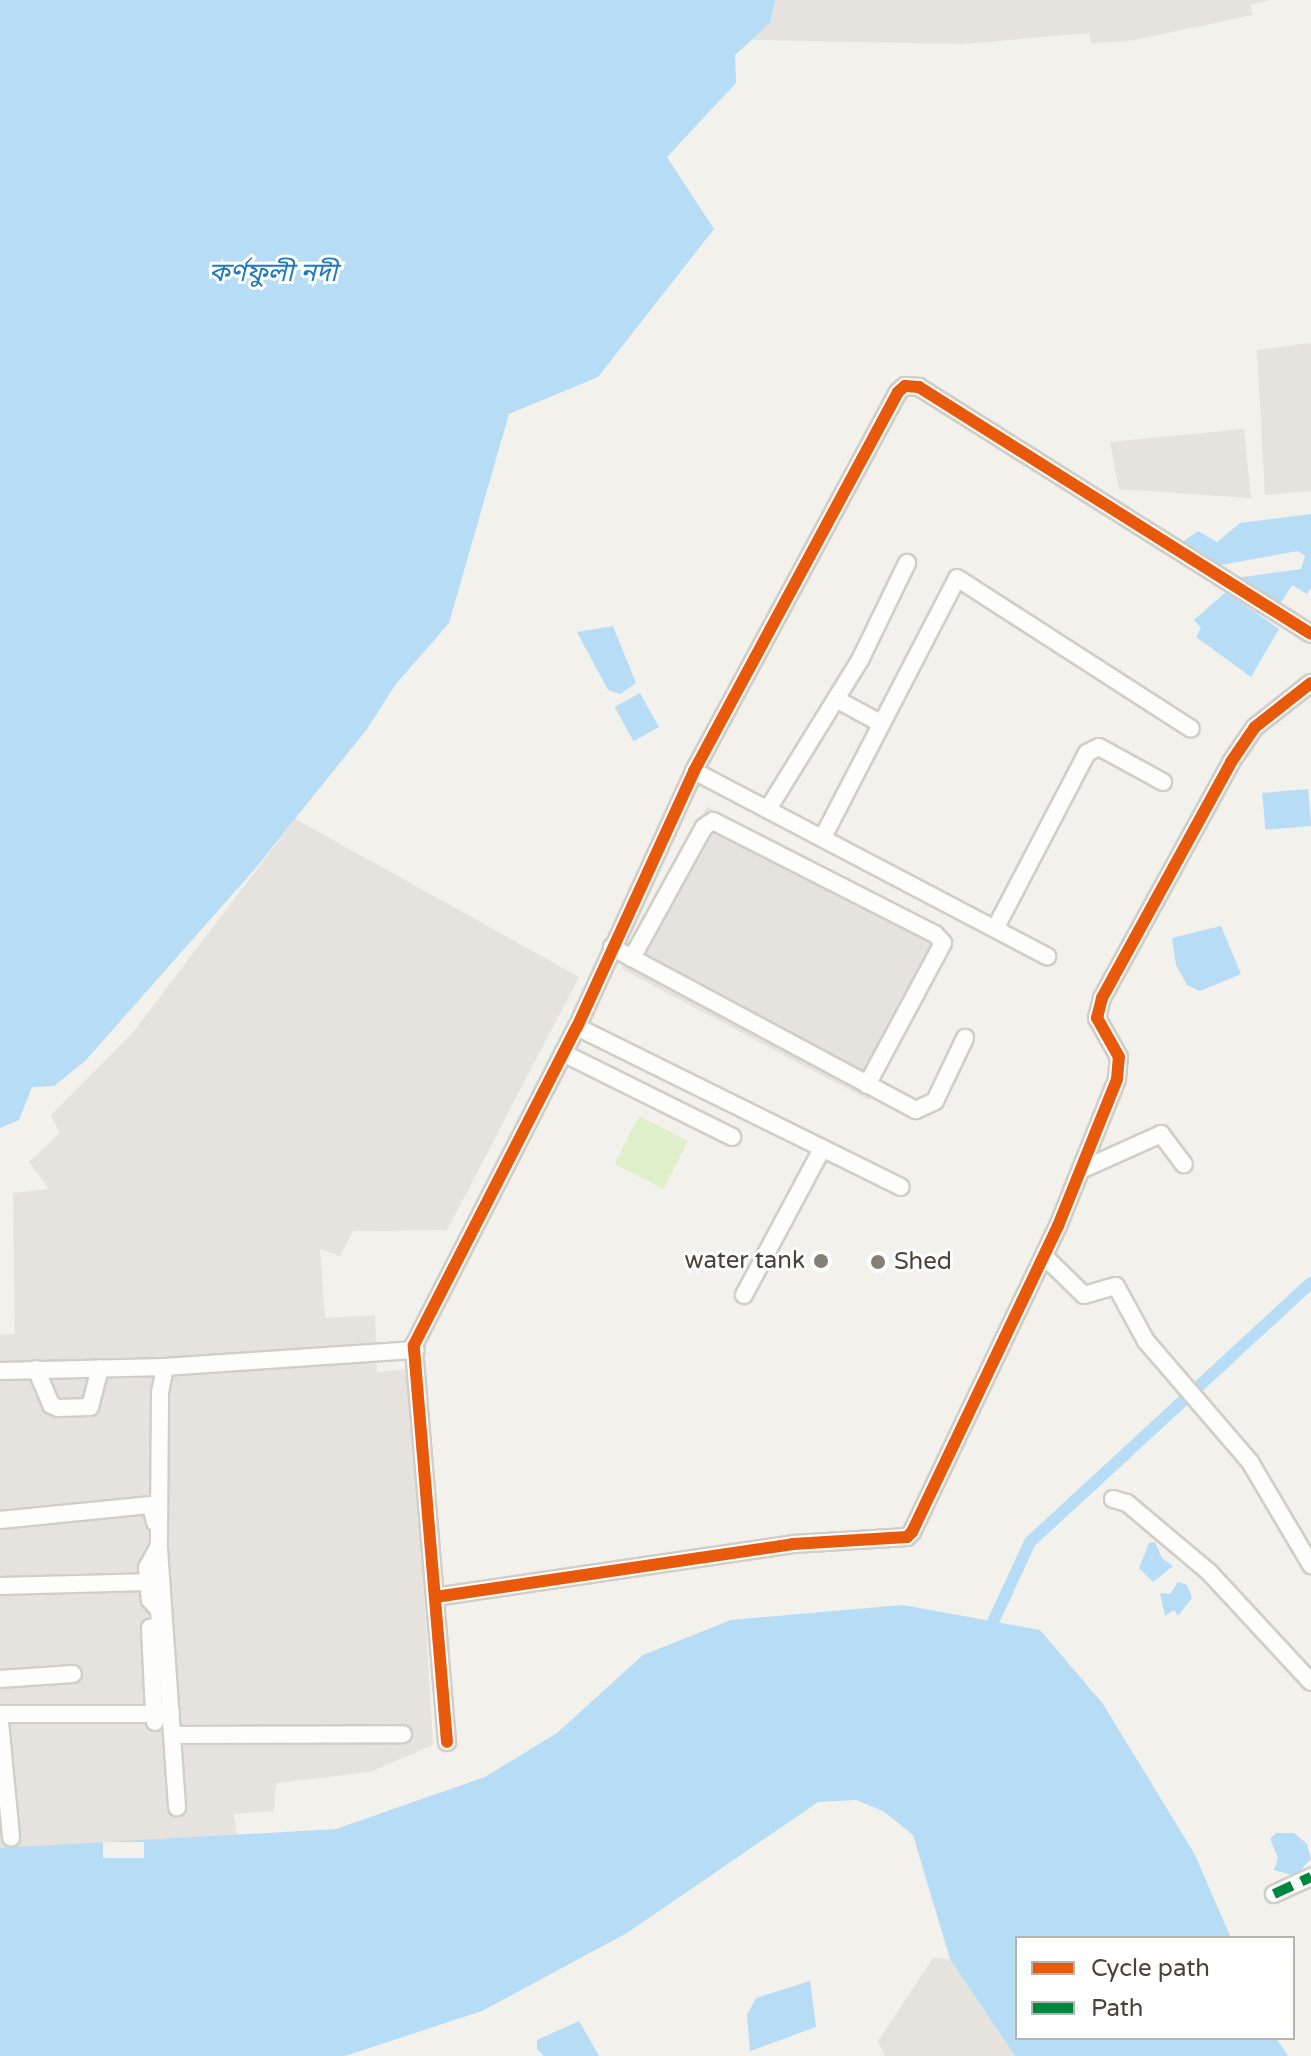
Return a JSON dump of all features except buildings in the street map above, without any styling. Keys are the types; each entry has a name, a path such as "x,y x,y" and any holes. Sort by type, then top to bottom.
{"street":[{"path":"447,1742 415,1350 577,1027 694,771 905,386 919,387 1074,487 1123,512 1133,524 1311,634"},
{"path":"768,809 836,699 907,563"},
{"path":"824,835 957,578 1191,729"},
{"path":"435,1597 793,1544 907,1537 1044,1256 1081,1170 1118,1068 1119,1057 1096,1010 1231,762 1255,727 1311,683"},
{"path":"836,699 882,724"},
{"path":"996,927 1087,753 1099,747 1163,782"},
{"path":"694,771 824,835 1047,956"},
{"path":"632,958 704,827 713,821 935,934 943,943 867,1085"},
{"path":"612,947 916,1110 929,1106 965,1038"},
{"path":"577,1027 901,1187"},
{"path":"563,1053 732,1137"},
{"path":"1081,1170 1161,1134 1184,1164"},
{"path":"744,1295 822,1149"},
{"path":"1044,1256 1084,1295 1116,1286 1146,1341 1250,1462 1311,1565"},
{"path":"4,1375 36,1369 165,1367 415,1350"},
{"path":"160,1716 160,1392 165,1367"},
{"path":"36,1369 51,1405 58,1408 90,1407 100,1368"},
{"path":"1113,1499 1127,1503 1209,1572 1311,1682"},
{"path":"0,1520 151,1505 159,1549 147,1568 148,1582 160,1626 150,1628 160,1716 172,1735 177,1807"},
{"path":"0,1586 148,1582"},
{"path":"0,1679 73,1674"},
{"path":"0,1714 160,1716"},
{"path":"0,1722 11,1837"},
{"path":"172,1735 403,1734"},
{"path":"1274,1894 1311,1877"}],"shaded area":[{"path":"674,0 1271,0 1250,5 1253,15 1129,41 1091,43 1089,33 962,44 668,38"},
{"path":"1311,343 1311,491 1265,495 1257,350"},
{"path":"1244,429 1251,498 1119,489 1110,442"},
{"path":"707,807 955,939 869,1101 621,969"},
{"path":"295,819 579,977 447,1230 353,1231 340,1256 320,1249 325,1318 375,1315 377,1372 411,1369 433,1745 370,1772 276,1783 274,1811 234,1814 237,1836 0,1848 0,1335 15,1334 13,1193 49,1189 29,1162 60,1133 51,1115 134,1031"},
{"path":"933,1958 950,1959 1015,2056 885,2056 878,2041"}],"green space":[{"path":"639,1116 688,1141 663,1189 614,1164"}],"water":[{"name":"কর্ণফুলী নদী","path":"0,0 775,0 770,23 735,55 736,83 667,157 714,229 598,377 509,414 449,623 396,684 367,729 254,870 85,1061 54,1086 32,1087 19,1120 0,1128"},
{"path":"1311,514 1311,588 1307,594 1292,585 1278,607 1235,578 1301,569 1305,556 1298,551 1215,566 1181,543 1198,531 1217,542 1240,523"},
{"path":"1226,592 1279,629 1251,677 1196,637 1201,628 1194,620"},
{"path":"613,626 636,683 620,694 608,690 577,632"},
{"path":"640,693 659,727 634,741 615,707"},
{"path":"1308,789 1311,826 1265,830 1262,793"},
{"path":"1221,926 1241,974 1200,991 1187,985 1176,965 1172,938"},
{"path":"1155,1542 1162,1558 1173,1566 1153,1582 1139,1568 1149,1543"},
{"path":"1178,1582 1187,1585 1192,1598 1178,1616 1174,1610 1165,1616 1160,1593 1170,1594"},
{"path":"903,1605 1040,1630 1103,1704 1194,1853 1230,1936 1015,1936 1015,2040 1277,2040 1288,2056 1015,2056 950,1959 913,1835 883,1811 856,1800 818,1802 627,1933 482,2011 345,2056 0,2056 0,1848 336,1829 485,1777 557,1733 643,1655 731,1620"},
{"path":"1276,1833 1294,1833 1307,1844 1311,1859 1295,1876 1274,1870 1278,1858 1270,1839"},
{"path":"810,1981 816,2027 750,2051 747,2015 756,1998"},
{"path":"579,2021 599,2056 544,2056 537,2049 537,2040"}],"pier":[{"path":"103,1842 144,1842 144,1858 103,1858"}],"waterway":[{"path":"987,1635 1030,1542 1311,1283"}],"marked path":[{"path":"1274,1894 1311,1877"}],"cycle path":[{"path":"447,1742 414,1345 577,1027 694,771 898,392 905,386 919,387 1311,634"},
{"path":"435,1597 793,1544 907,1537 912,1532 1058,1226 1117,1079 1119,1057 1097,1018 1102,998 1231,762 1255,727 1311,683"}],"place":[{"name":"water tank","path":"821,1261"},
{"name":"Shed","path":"878,1262"}]}
